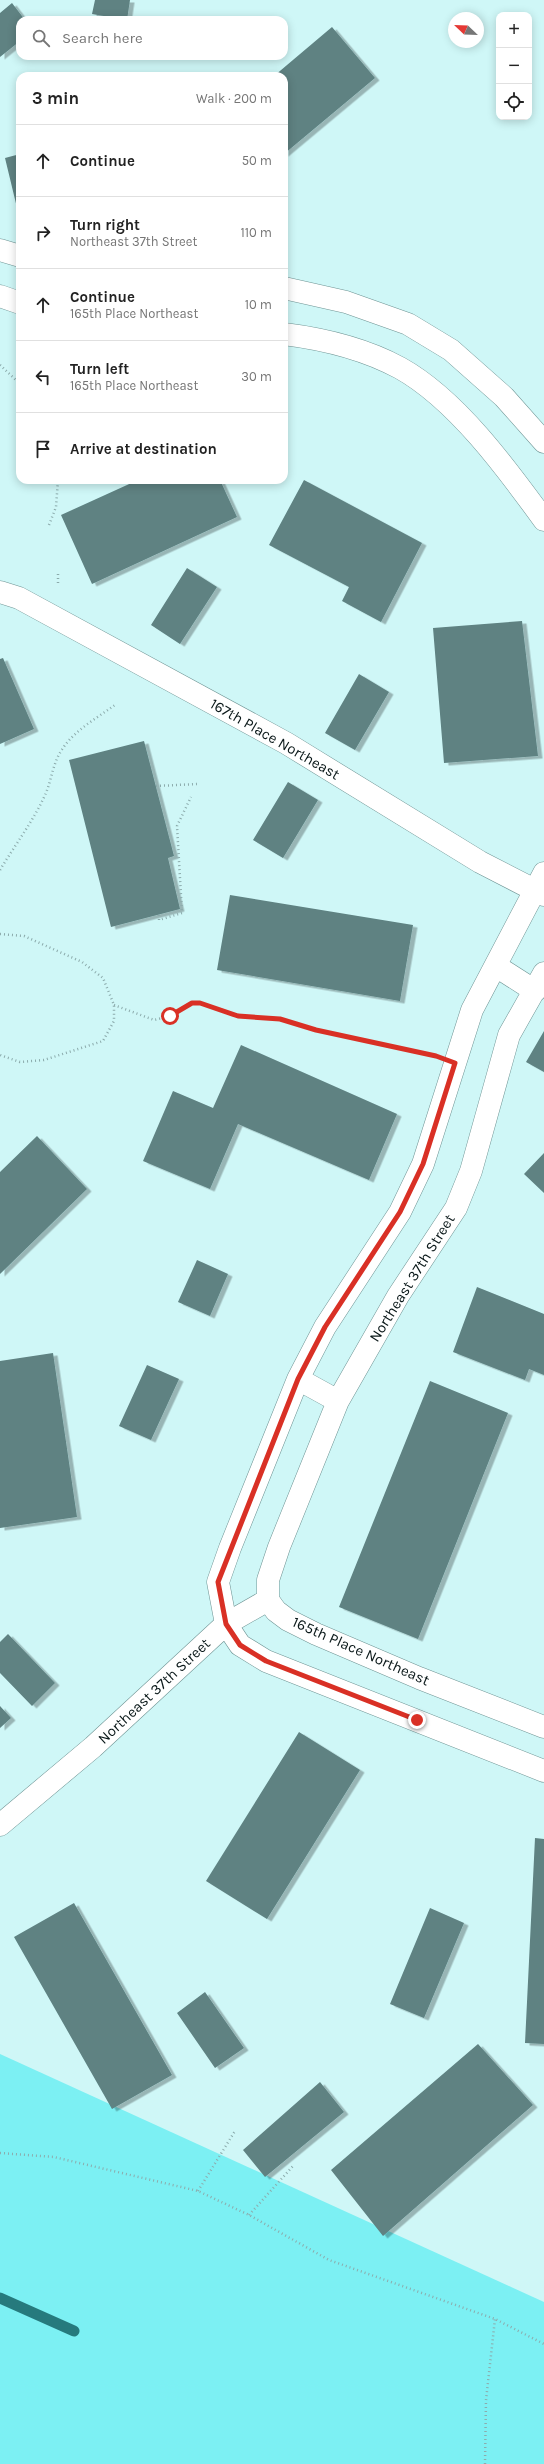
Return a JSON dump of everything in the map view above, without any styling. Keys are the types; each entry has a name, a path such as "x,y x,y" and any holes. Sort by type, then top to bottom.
{"street":[{"path":"0,250 16,255"},
{"path":"288,289 346,302 408,324 451,350 504,397 544,442"},
{"path":"0,296 16,302"},
{"path":"288,334 312,337 373,355 401,369 423,384 456,413 505,467 544,520"},
{"name":"167th Place Northeast","path":"0,592 19,598 286,743 480,862 541,886"},
{"path":"541,886 472,1010 423,1164 400,1212 325,1327 298,1379 218,1582 226,1624 240,1645 266,1661 544,1771"},
{"path":"496,966 540,982"},
{"name":"Northeast 37th Street","path":"268,1590 279,1547 338,1401 398,1296 456,1208 471,1171 509,1035 540,982"},
{"path":"298,1379 338,1401"},
{"path":"226,1624 268,1590"},
{"name":"165th Place Northeast","path":"268,1590 276,1611 288,1620 316,1634 419,1678 544,1727"},
{"name":"Northeast 37th Street","path":"0,1825 93,1747 226,1624"}],"path":[{"path":"0,365 16,380"},
{"path":"49,525 56,507 58,484"},
{"path":"0,870 46,793 57,756 64,746 76,734 115,705"},
{"path":"156,786 198,784"},
{"path":"159,915 160,920 182,913 177,826 191,797"},
{"path":"0,934 24,936 82,962 103,978 114,1005 114,1021 103,1041 44,1060 20,1062 0,1055"},
{"path":"114,1005 154,1020 170,1016 192,1003 200,1003 238,1016 280,1019 316,1030 436,1056 455,1063"},
{"path":"198,2191 235,2131"},
{"path":"0,2154 54,2157 119,2171 198,2191 249,2214 329,2260 495,2319 544,2344"},
{"path":"249,2214 293,2166"},
{"path":"485,2464 486,2400 495,2319"}],"shaded area":[{"path":"0,2054 544,2302 544,2464 0,2464"}],"building":[{"path":"95,0 130,0 128,16 104,16 92,14"},
{"path":"12,3 22,16 16,16 16,44 0,57 0,13"},
{"path":"332,27 375,78 288,151 288,72 279,72"},
{"path":"16,155 16,204 5,158"},
{"path":"304,480 422,543 381,622 342,601 349,587 269,545"},
{"path":"129,484 222,484 237,517 92,584 61,515"},
{"path":"187,568 217,587 180,644 151,625"},
{"path":"522,621 538,756 444,763 433,628"},
{"path":"3,658 34,729 0,744 0,659"},
{"path":"359,674 389,692 355,750 325,733"},
{"path":"144,741 174,856 168,858 180,909 111,927 69,760"},
{"path":"288,782 318,800 283,858 253,840"},
{"path":"230,895 413,925 400,1001 217,970"},
{"path":"544,1031 544,1072 526,1062"},
{"path":"241,1045 397,1114 369,1180 238,1124 210,1189 143,1161 173,1091 213,1108"},
{"path":"37,1136 87,1189 0,1274 0,1172"},
{"path":"544,1153 544,1193 524,1174"},
{"path":"197,1260 228,1274 210,1316 178,1302"},
{"path":"477,1287 544,1314 544,1375 529,1369 525,1380 453,1352"},
{"path":"53,1353 77,1517 0,1528 0,1361"},
{"path":"147,1365 179,1379 151,1440 119,1426"},
{"path":"430,1381 508,1413 418,1639 339,1607"},
{"path":"8,1634 55,1683 32,1706 0,1673 0,1642"},
{"path":"0,1706 11,1718 0,1728"},
{"path":"299,1732 360,1770 267,1919 206,1881"},
{"path":"535,1838 544,1839 544,2044 525,2043"},
{"path":"74,1903 172,2075 112,2109 14,1937"},
{"path":"430,1908 464,1923 424,2018 390,2004"},
{"path":"205,1992 244,2048 215,2068 177,2013"},
{"path":"478,2044 533,2105 383,2236 331,2170"},
{"path":"320,2082 344,2112 265,2177 243,2150"}],"waterway":[{"path":"0,2298 74,2331"}],"route":[{"path":"170,1016 192,1003 200,1003 238,1016 280,1019 316,1030 387,1047 436,1056 455,1063 423,1164 400,1212 325,1327 298,1379 230,1548 218,1582 226,1624 240,1645 266,1661 417,1720"}]}
